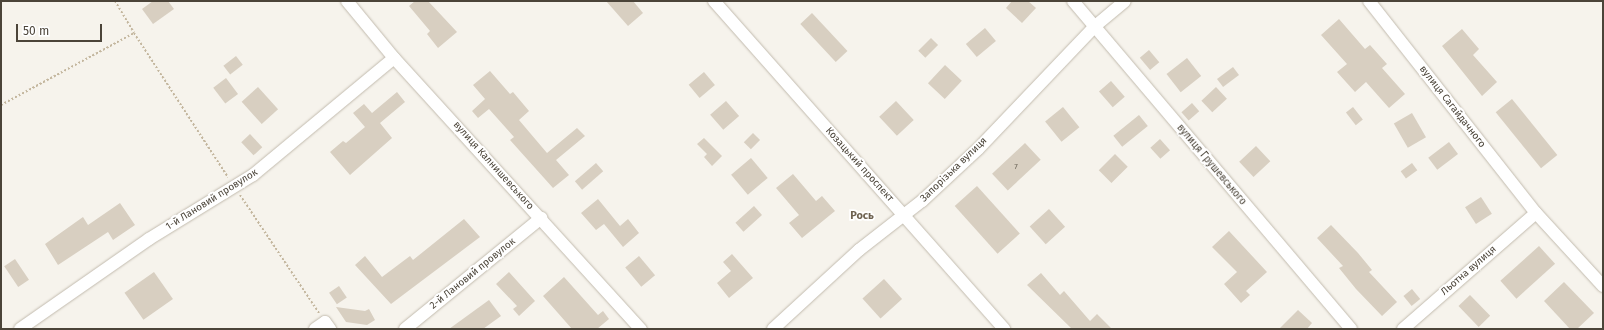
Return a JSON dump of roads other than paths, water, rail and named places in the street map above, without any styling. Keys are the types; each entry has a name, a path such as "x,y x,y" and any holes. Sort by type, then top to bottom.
{"street":[{"name":"вулиця Калнишевського","path":"347,1 394,58 641,329"},
{"name":"Козацький проспект","path":"714,1 1004,329"},
{"name":"вулиця Грушевського","path":"1073,1 1351,329"},
{"name":"Запорізька вулиця","path":"773,329 859,250 904,215 978,149 1094,27 1125,1"},
{"name":"вулиця Сагайдачного","path":"1369,1 1536,213 1603,286"},
{"name":"1-й Лановий провулок","path":"20,329 149,239 253,175 394,58"},
{"name":"Льотна вулиця","path":"1403,329 1536,213"},
{"name":"2-й Лановий провулок","path":"404,329 541,218"}],"district":[{"name":"Рось","path":"862,216"}]}
